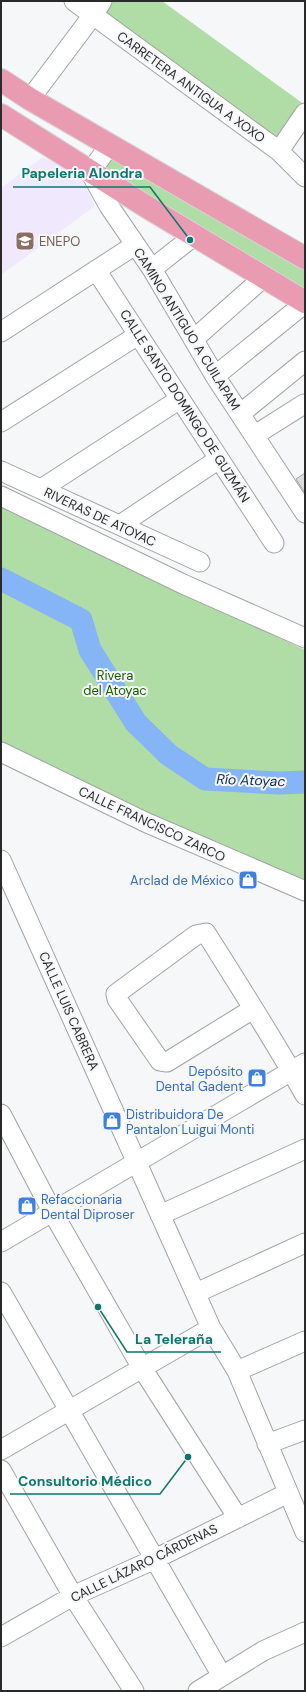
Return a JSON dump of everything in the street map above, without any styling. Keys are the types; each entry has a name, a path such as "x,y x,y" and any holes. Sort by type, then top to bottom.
{"main road":[{"path":"2,80 30,99 305,258"},
{"path":"1,115 90,172 305,302"}],"street":[{"name":"CARRETERA ANTIGUA A XOXO","path":"74,1 98,8 279,151 305,177"},
{"path":"30,99 98,8"},
{"path":"279,151 305,113"},
{"path":"90,172 110,145"},
{"name":"CAMINO ANTIGUO A CUILAPAM","path":"90,172 109,206 152,268 215,376 255,434 305,513"},
{"path":"152,268 195,235"},
{"path":"1,332 135,245"},
{"name":"CALLE SANTO DOMINGO DE GUZMÁN","path":"96,270 274,543"},
{"path":"194,339 264,277"},
{"path":"215,376 305,302"},
{"path":"1,422 138,335"},
{"path":"240,414 305,361"},
{"path":"41,490 180,399"},
{"path":"255,434 304,404"},
{"path":"120,525 219,459"},
{"name":"RIVERAS DE ATOYAC","path":"1,471 200,562"},
{"path":"1,496 183,584 305,638"},
{"name":"CALLE FRANCISCO ZARCO","path":"1,752 145,822 305,891"},
{"name":"CALLE LUIS CABRERA","path":"1,860 211,1328 237,1371 305,1532"},
{"path":"253,1009 168,1062 160,1061 116,999 116,994 196,936 206,933 253,1009 298,1067 305,1095"},
{"path":"1,1242 138,1163 298,1067"},
{"path":"1,1114 53,1213 142,1368 238,1518"},
{"path":"160,1215 305,1149"},
{"path":"196,1293 305,1243"},
{"path":"1,1292 222,1676"},
{"path":"1,1450 211,1328"},
{"path":"237,1371 305,1341"},
{"path":"267,1444 305,1430"},
{"path":"1,1470 73,1596 134,1691"},
{"name":"CALLE LÁZARO CÁRDENAS","path":"1,1637 73,1596 155,1559 288,1493"},
{"path":"198,1691 263,1651 305,1632"}],"shaded area":[{"name":"ENEPO","path":"43,157 80,176 95,206 1,275 1,188"}],"green space":[{"path":"88,1 162,1 305,105 275,159"},
{"path":"111,150 305,263 305,292 101,168"},
{"name":"Rivera del Atoyac","path":"1,507 305,650 305,891 1,751"}],"building":[{"path":"305,473 305,493 296,479"}],"waterway":[{"name":"Río Atoyac","path":"1,579 81,620 90,650 136,723 169,755 205,779 279,783 305,782"}],"place":[{"name":"Papeleria Alondra","path":"190,240"},
{"name":"ENEPO","path":"25,241"},
{"name":"Arclad de México","path":"248,880"},
{"name":"Depósito Dental Gadent","path":"257,1078"},
{"name":"Distribuidora De Pantalon Luigui Monti","path":"112,1121"},
{"name":"Refaccionaria Dental Diproser","path":"27,1206"},
{"name":"La Teleraña","path":"98,1307"},
{"name":"Consultorio Médico","path":"188,1457"}]}
